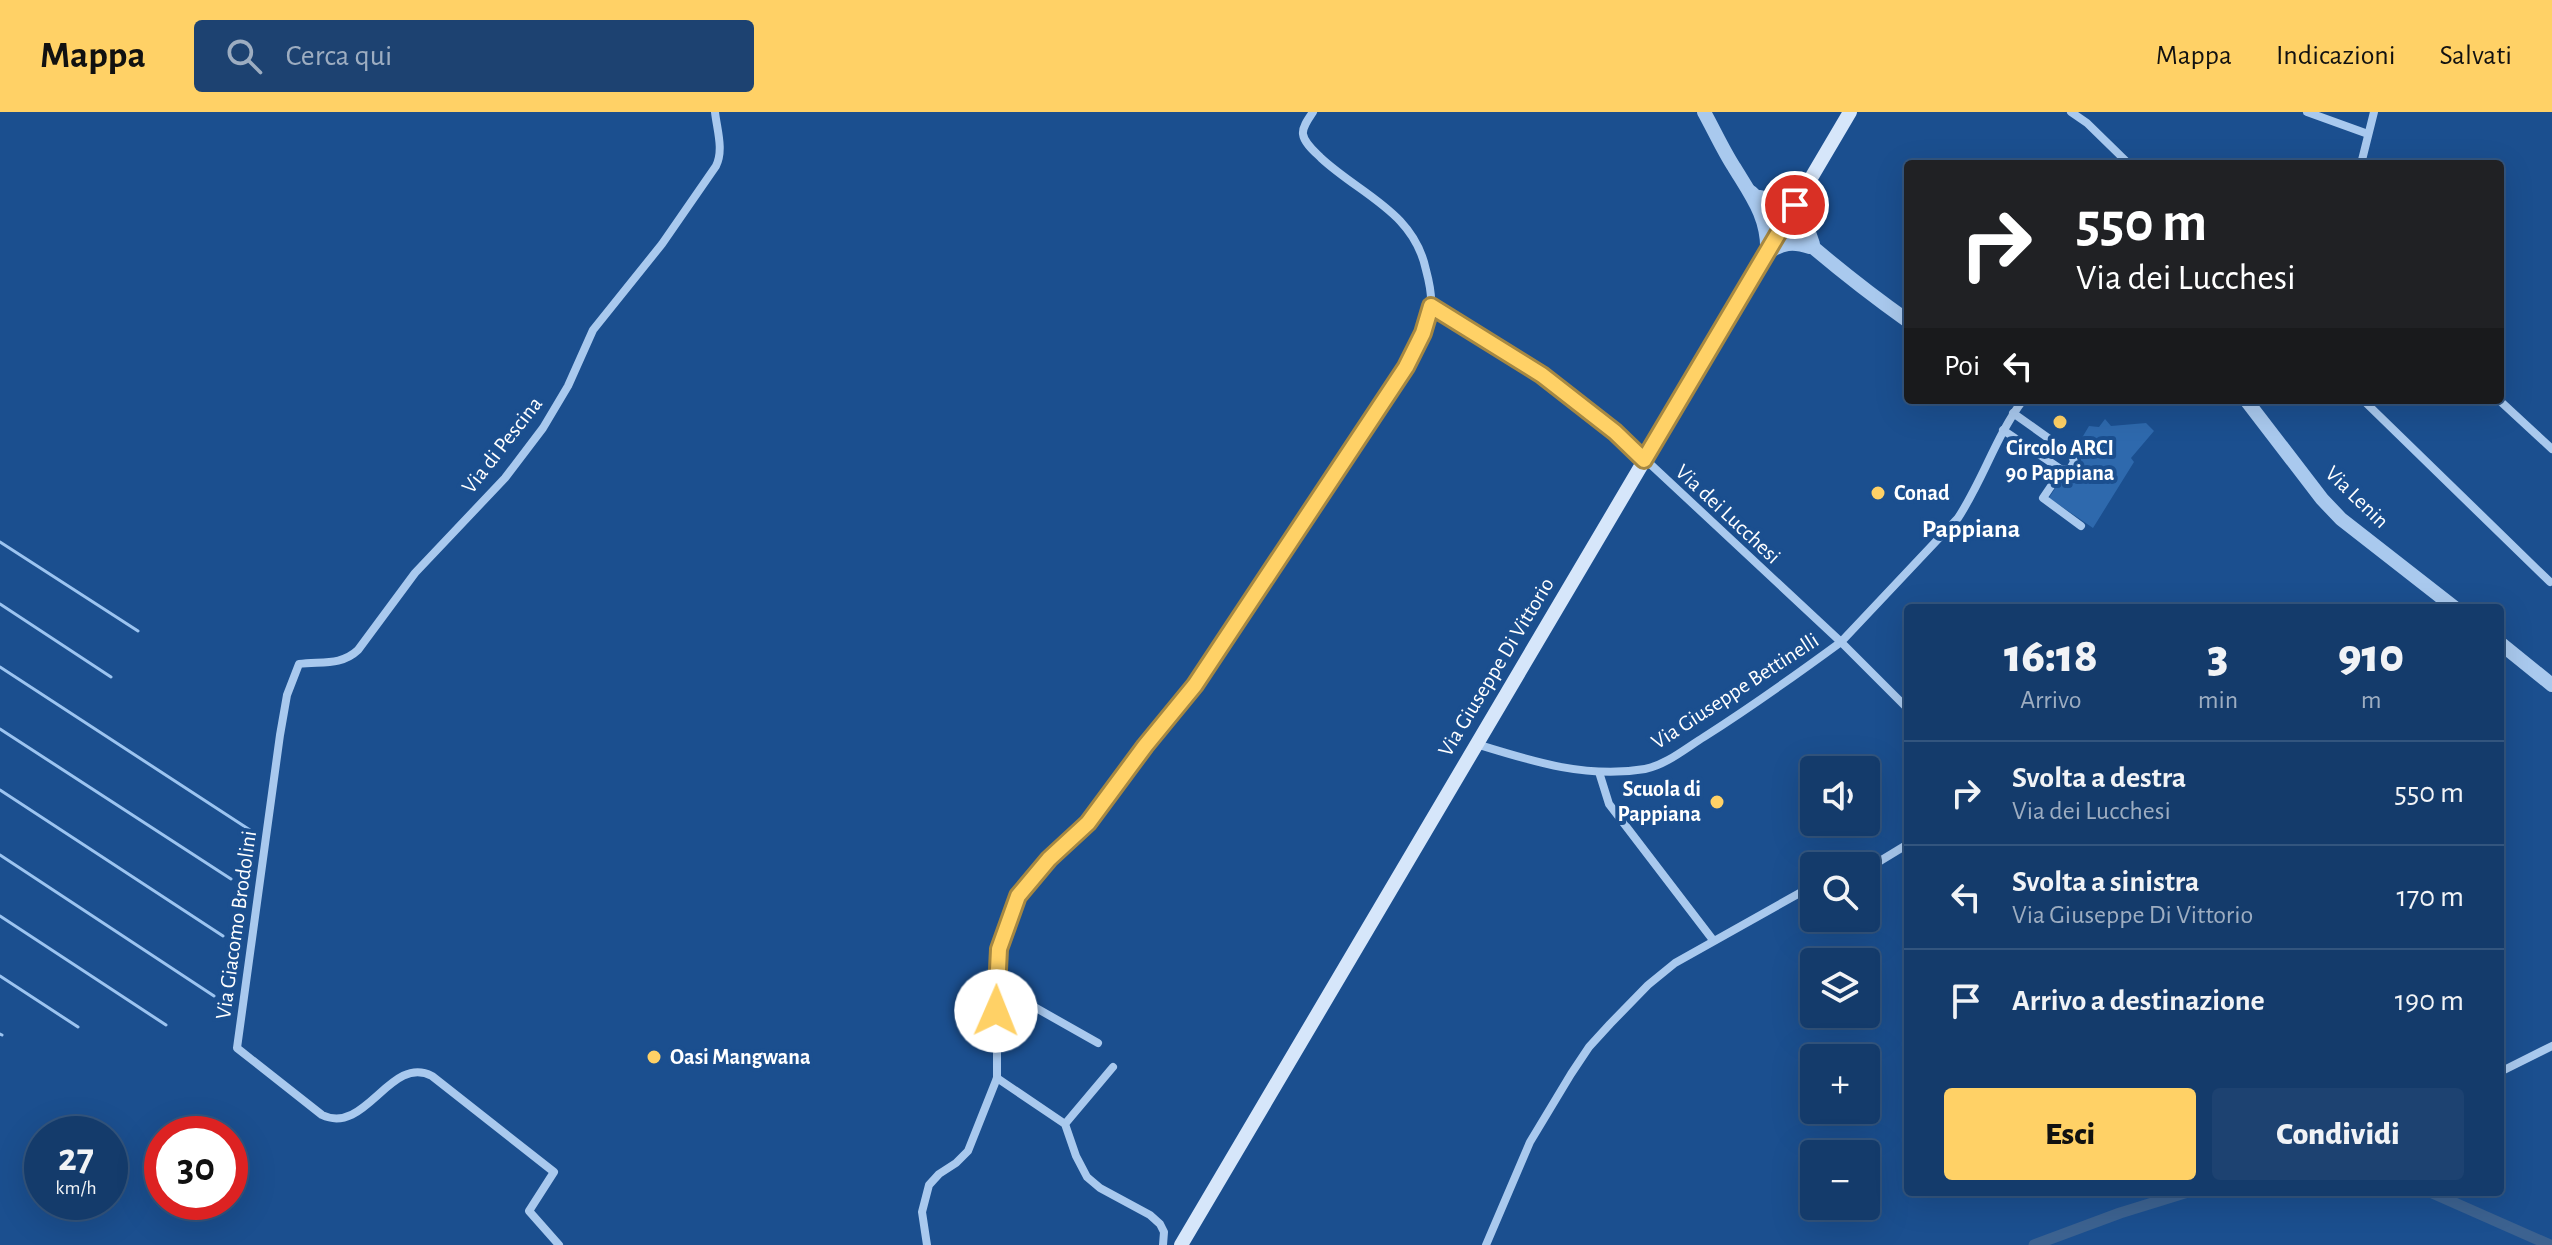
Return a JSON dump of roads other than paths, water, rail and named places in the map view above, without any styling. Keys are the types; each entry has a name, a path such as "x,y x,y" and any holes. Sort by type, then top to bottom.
{"main road":[{"name":"Via Giuseppe Di Vittorio","path":"1181,1245 1850,112"}],"street":[{"name":"Via di Pescina","path":"299,664 338,662 351,657 415,573 505,478 524,453 556,407 593,330 662,244 716,166 720,149 715,112"},
{"path":"927,1245 922,1212 929,1185 968,1151 997,1078 999,949 1018,896 1049,859 1088,823 1195,685 1406,367 1423,333 1431,306 1425,262 1410,230 1313,151 1303,129 1313,112"},
{"path":"1704,112 1734,168 1751,192 1866,291 1904,318"},
{"path":"2071,112 2087,123 2125,160"},
{"path":"2307,112 2368,134"},
{"path":"2362,160 2374,112"},
{"path":"1751,192 1766,200 1779,201 1807,187"},
{"path":"1807,187 1804,218 1815,248"},
{"path":"1751,192 1766,226 1767,253 1792,242 1815,248"},
{"name":"Via dei Lucchesi","path":"1431,306 1542,375 1611,429 1841,642"},
{"path":"1904,705 1841,642 1958,518 2003,430 2020,404"},
{"name":"Via Lenin","path":"2249,404 2341,519 2450,604"},
{"path":"2367,404 2550,582"},
{"path":"2503,404 2552,449"},
{"path":"2003,430 2062,470 2070,469 2074,462 2072,455 2013,413"},
{"path":"2062,470 2043,498 2081,526"},
{"name":"Via Giuseppe Bettinelli","path":"1476,744 1531,763 1599,772 1649,768 1669,759 1757,702 1841,642"},
{"path":"2504,646 2552,685"},
{"name":"Via Giacomo Brodolini","path":"299,664 287,695 280,735 237,1048 322,1115 336,1119 346,1117 372,1101 410,1072 424,1072 432,1076 554,1172 529,1211 559,1245"},
{"path":"1599,772 1609,804 1713,940"},
{"path":"1880,861 1904,846"},
{"path":"1486,1245 1525,1152 1589,1047 1663,972 1713,940 1800,893"},
{"path":"997,989 1098,1043"},
{"path":"2504,1070 2552,1046"},
{"path":"1065,1124 1113,1067"},
{"path":"997,1078 1065,1124 1087,1177 1100,1188 1150,1215 1164,1232 1163,1245"}],"waterway":[{"path":"0,542 138,631"},
{"path":"0,604 111,677"},
{"path":"0,667 250,830"},
{"path":"0,729 231,879"},
{"path":"0,790 223,936"},
{"path":"0,855 214,996"},
{"path":"0,916 166,1025"},
{"path":"0,976 78,1027"},
{"path":"2034,1245 2175,1196"},
{"path":"2439,1196 2550,1245"}],"place":[{"name":"Circolo ARCI 90 Pappiana","path":"2060,422"},
{"name":"Conad","path":"1878,493"},
{"name":"Scuola di Pappiana","path":"1717,802"},
{"name":"Oasi Mangwana","path":"654,1057"}],"district":[{"name":"Pappiana","path":"1971,529"}]}
